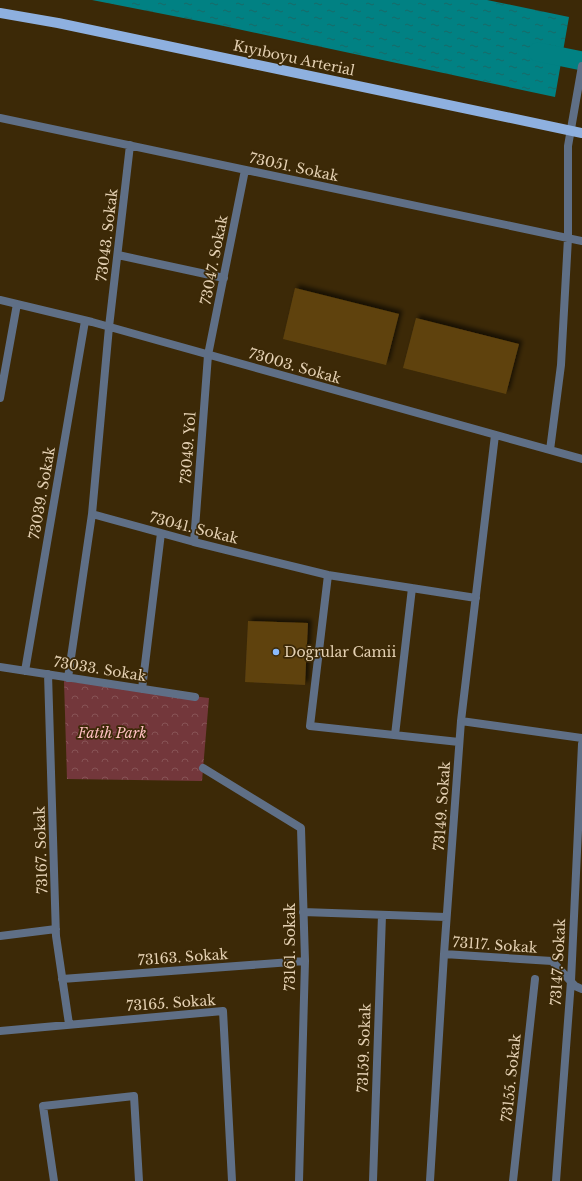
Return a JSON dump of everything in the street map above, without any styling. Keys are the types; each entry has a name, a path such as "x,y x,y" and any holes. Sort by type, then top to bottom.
{"main road":[{"name":"Kıyıboyu Arterial","path":"0,13 66,24 582,133"}],"street":[{"path":"550,450 561,365 568,238 568,146 582,66"},
{"name":"73051. Sokak","path":"0,118 582,241"},
{"name":"73043. Sokak","path":"109,327 130,145"},
{"name":"73047. Sokak","path":"208,355 245,170"},
{"path":"118,255 224,278"},
{"name":"73003. Sokak","path":"0,300 109,327 582,459"},
{"path":"0,398 17,304"},
{"name":"73039. Sokak","path":"25,671 85,321"},
{"path":"68,678 92,514 109,327"},
{"name":"73049. Yol","path":"194,542 208,355"},
{"name":"73149. Sokak","path":"430,1181 446,917 461,720 495,435"},
{"name":"73041. Sokak","path":"92,514 194,542 328,575 476,598"},
{"path":"142,689 161,533"},
{"path":"328,575 310,726 460,742"},
{"path":"395,735 412,588"},
{"name":"73033. Sokak","path":"0,667 195,697"},
{"name":"73167. Sokak","path":"48,674 56,929 68,1024"},
{"path":"461,720 582,738"},
{"name":"73147. Sokak","path":"556,1181 571,981 582,744"},
{"name":"73161. Sokak","path":"203,768 301,828 305,961 299,1181"},
{"name":"73117. Sokak","path":"303,912 446,917"},
{"name":"73159. Sokak","path":"373,1181 382,915"},
{"path":"0,936 56,929"},
{"name":"73117. Sokak","path":"444,954 552,961 575,986 582,989"},
{"name":"73163. Sokak","path":"62,979 305,961"},
{"name":"73155. Sokak","path":"513,1181 535,978"},
{"name":"73165. Sokak","path":"0,1030 223,1011 232,1181"},
{"path":"54,1181 43,1106 134,1096 139,1181"}],"green space":[{"name":"Fatih Park","path":"64,681 209,698 202,781 67,779"}],"water":[{"path":"92,0 487,0 569,17 555,97 219,25"}],"building":[{"path":"295,288 399,314 386,365 283,339"},
{"path":"416,318 519,344 506,394 403,368"},
{"name":"Doğrular Camii","path":"248,621 308,623 305,685 245,682"}],"waterway":[{"path":"538,52 582,61"}],"place":[{"name":"Doğrular Camii","path":"276,652"}]}
